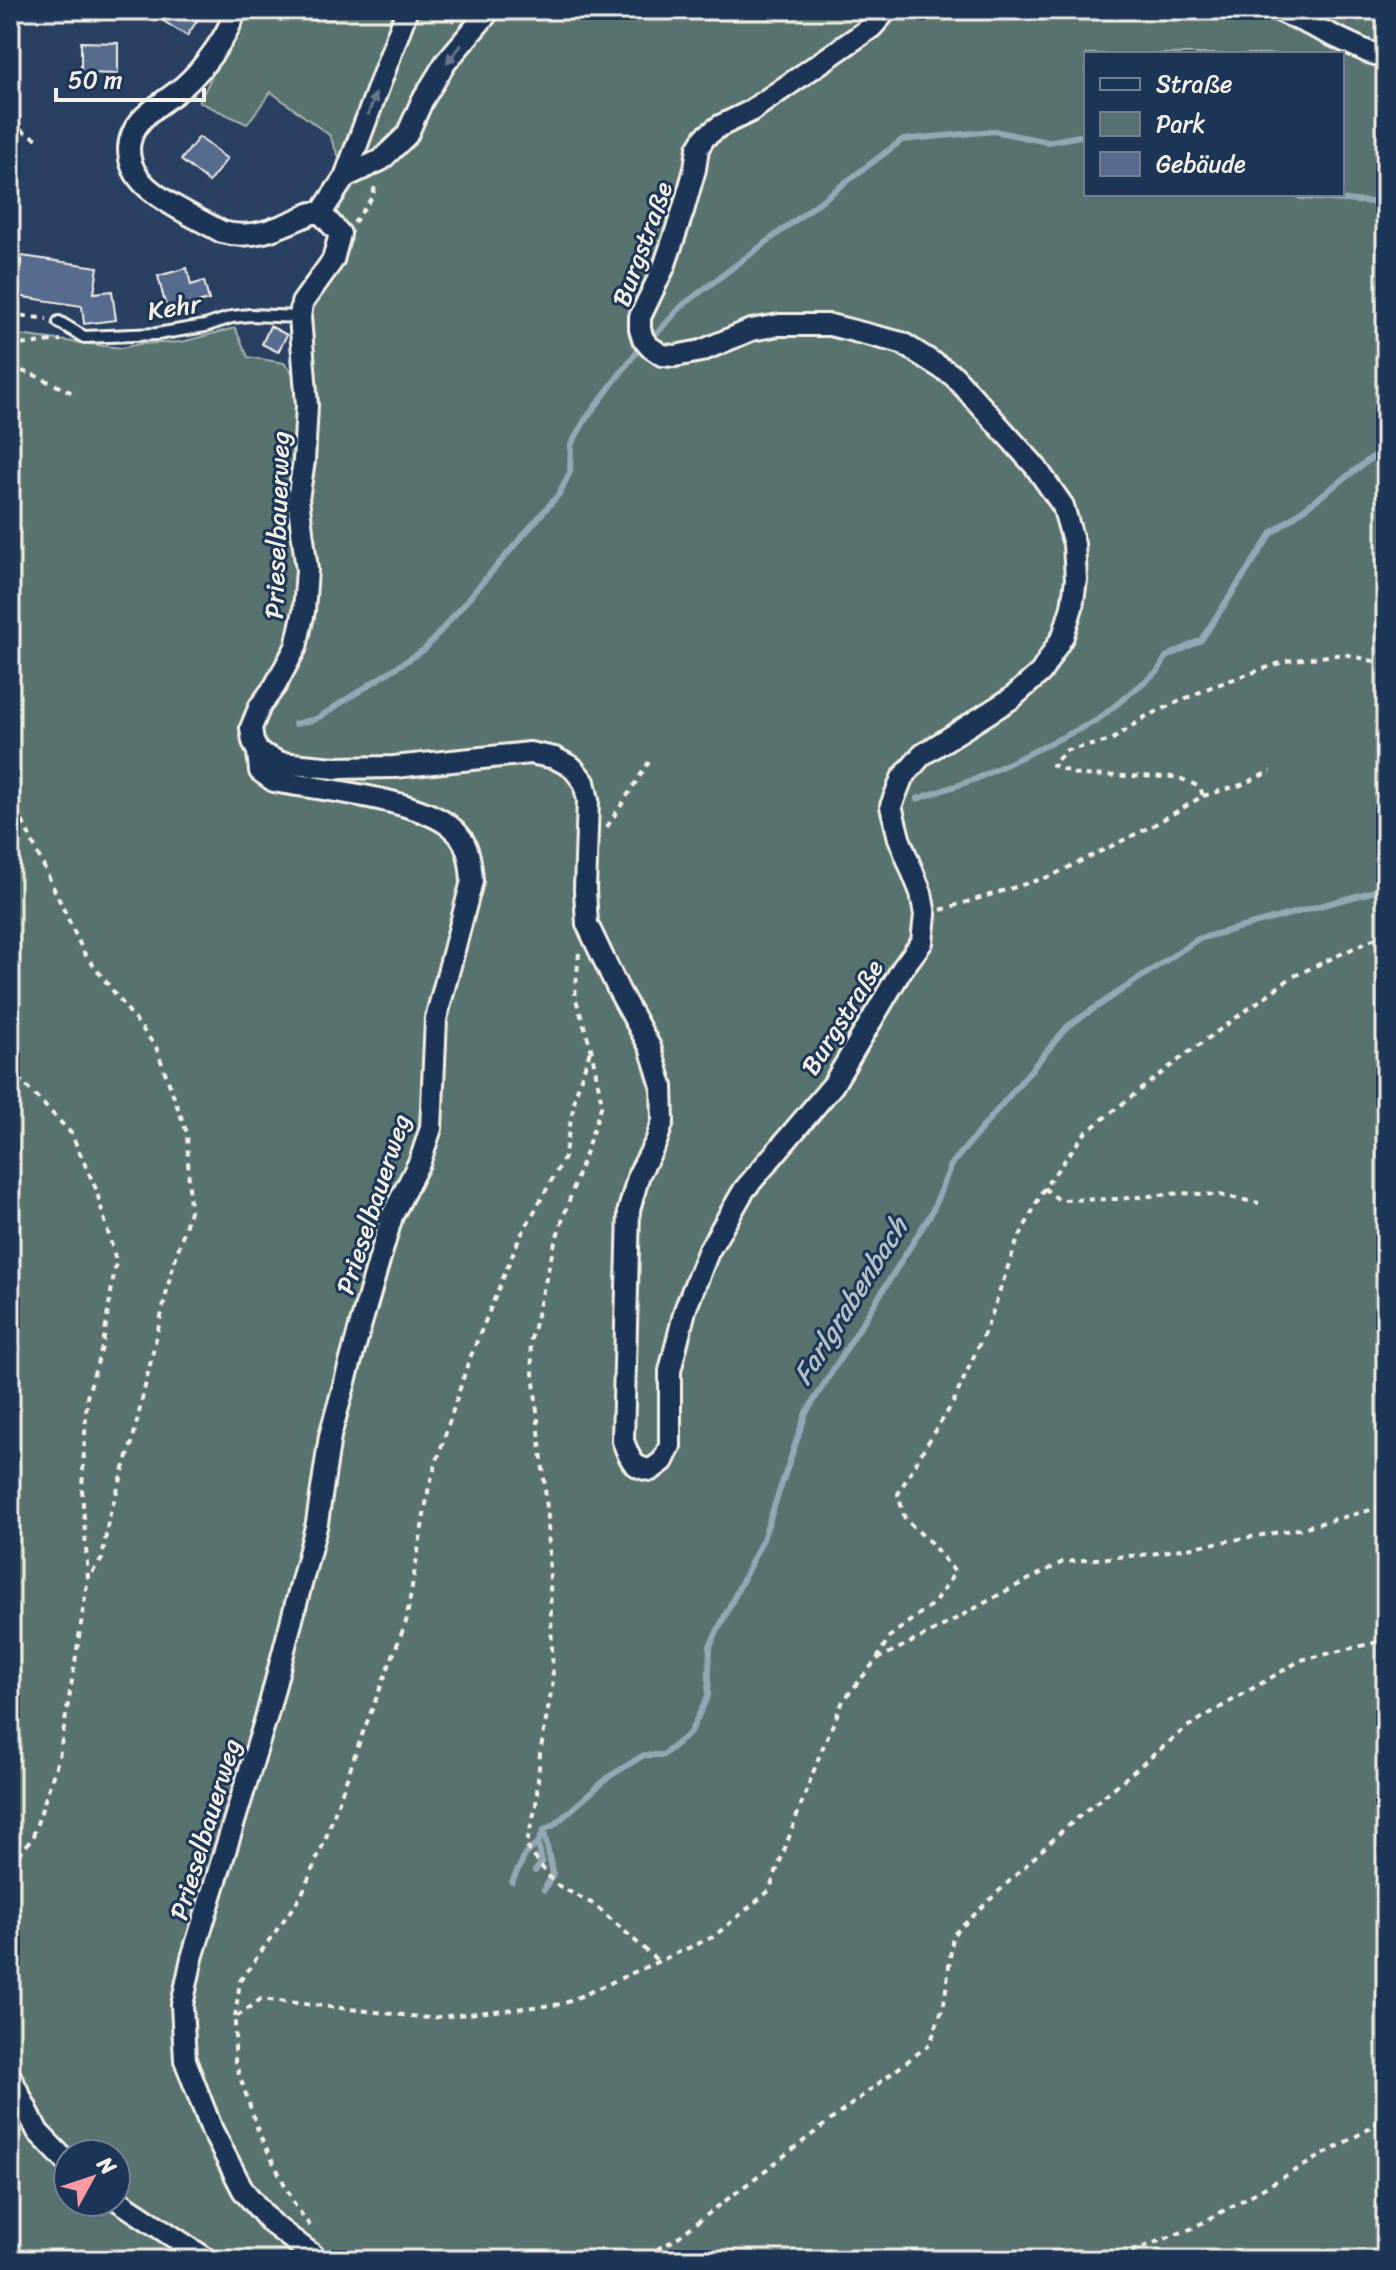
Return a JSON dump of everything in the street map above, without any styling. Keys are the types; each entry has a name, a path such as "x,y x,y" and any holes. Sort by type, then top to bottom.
{"street":[{"path":"235,10 233,21 201,69 183,88 150,112 133,131 129,142 131,164 144,185 160,198 233,235 260,234 312,213 321,213 340,234 333,260 302,303 300,317"},
{"path":"321,213 345,177 407,10"},
{"path":"345,177 381,160 407,135 422,101 446,62 490,10"},
{"name":"Burgstraße","path":"258,752 281,763 335,768 394,767 530,753 555,758 572,767 584,782 588,800 587,924 650,1047 662,1086 663,1121 639,1174 629,1210 627,1271 623,1441 631,1460 640,1469 651,1470 663,1461 670,1446 670,1371 685,1310 708,1252 744,1190 833,1085 902,969 922,942 925,915 921,893 899,838 891,806 902,778 922,755 1012,698 1041,672 1063,636 1072,607 1076,580 1074,544 1063,506 1035,466 954,376 902,343 830,325 779,325 751,330 701,351 675,356 662,355 650,347 640,329 640,317 664,267 695,169 698,148 705,137 710,131 749,112 872,27 887,10"},
{"path":"1278,10 1368,52 1386,57"},
{"name":"Prieselbauerweg","path":"300,317 307,405 298,499 307,570 304,611 296,647 260,706 251,728 260,771 274,781 392,801 442,818 460,835 471,861 472,881 436,1019 431,1128 420,1161 392,1216 362,1320 330,1436 317,1523 267,1715 192,1958 182,2005 185,2060 212,2130 243,2190 271,2223 316,2260"},
{"path":"10,2076 38,2132 52,2146"},
{"path":"132,2210 208,2260"}],"lane":[{"name":"Kehr","path":"84,337 157,334 250,315 300,317"},
{"path":"59,322 84,337"}],"path":[{"path":"10,125 40,140"},
{"path":"340,234 354,224 373,196 381,160"},
{"path":"10,314 59,322"},
{"path":"10,346 84,337"},
{"path":"10,368 32,374 75,394"},
{"path":"1203,796 1200,787 1177,777 1078,775 1052,765 1067,750 1110,741 1145,717 1211,687 1286,661 1344,654 1386,664"},
{"path":"604,832 649,762"},
{"path":"925,915 1051,876 1152,826 1203,796 1241,785 1271,771"},
{"path":"10,775 15,805 84,953 156,1047 187,1133 190,1211 171,1273 132,1443 109,1517 102,1559 88,1578"},
{"path":"587,924 580,941 575,996 591,1048 602,1104 555,1242 530,1343 548,1518 553,1681 540,1754 536,1806 526,1846 555,1884 595,1905 659,1962"},
{"path":"235,2018 261,1999 429,2018 563,2004 713,1937 769,1891 843,1701 877,1659 889,1637 935,1602 955,1572 930,1542 905,1519 898,1494 953,1403 990,1320 1015,1246 1044,1188 1085,1133 1181,1058 1292,977 1386,933"},
{"path":"311,2227 295,2205 260,2136 235,2062 235,2018 240,1981 301,1896 325,1840 406,1622 429,1486 468,1363 519,1239 564,1158 576,1093 591,1048"},
{"path":"10,1069 71,1133 96,1189 116,1261 103,1344 87,1397 82,1489 88,1578 59,1757 32,1839 10,1864"},
{"path":"1044,1188 1059,1200 1181,1193 1220,1195 1259,1203"},
{"path":"877,1659 1063,1562 1151,1554 1298,1529 1386,1506"},
{"path":"635,2260 673,2241 930,2044 944,2004 953,1935 1062,1831 1187,1727 1301,1660 1386,1640"},
{"path":"1376,2125 1386,2056"},
{"path":"1109,2260 1193,2228 1376,2125 1386,2125"}],"green space":[{"path":"240,10 1386,10 1386,2260 10,2260 10,334 121,348 182,342 235,328 248,357 284,363 297,378 298,607 290,645 262,693 261,728 262,716 288,679 313,550 307,489 308,328 313,299 352,240 333,205 350,181 329,135 271,92 247,124 199,102 237,26","holes":["260,736 277,772 468,831 259,774"]}],"building":[{"path":"146,10 204,10 187,36"},
{"path":"81,42 118,43 118,74 81,73"},
{"path":"199,137 227,159 209,182 181,160"},
{"path":"22,256 98,267 94,293 112,291 116,320 84,324 82,306 16,296"},
{"path":"187,268 191,285 204,281 209,300 167,311 158,276"},
{"path":"270,326 287,335 278,352 262,344"}],"waterway":[{"path":"657,333 683,305 902,140 994,131 1047,142 1084,135"},
{"path":"1299,196 1386,203"},
{"path":"295,724 316,719 425,649 559,494 570,472 571,445 585,420 638,350"},
{"path":"917,799 976,779 1096,721 1158,671 1166,657 1201,640 1272,533 1386,447"},
{"name":"Farlgrabenbach","path":"512,1882 525,1855 538,1843 544,1830 554,1825 610,1776 644,1755 663,1755 690,1733 708,1696 710,1646 763,1539 806,1413 932,1212 951,1165 1068,1026 1198,939 1386,888"},
{"path":"544,1832 553,1874 544,1890"},
{"path":"535,1871 542,1862 538,1843"}]}
